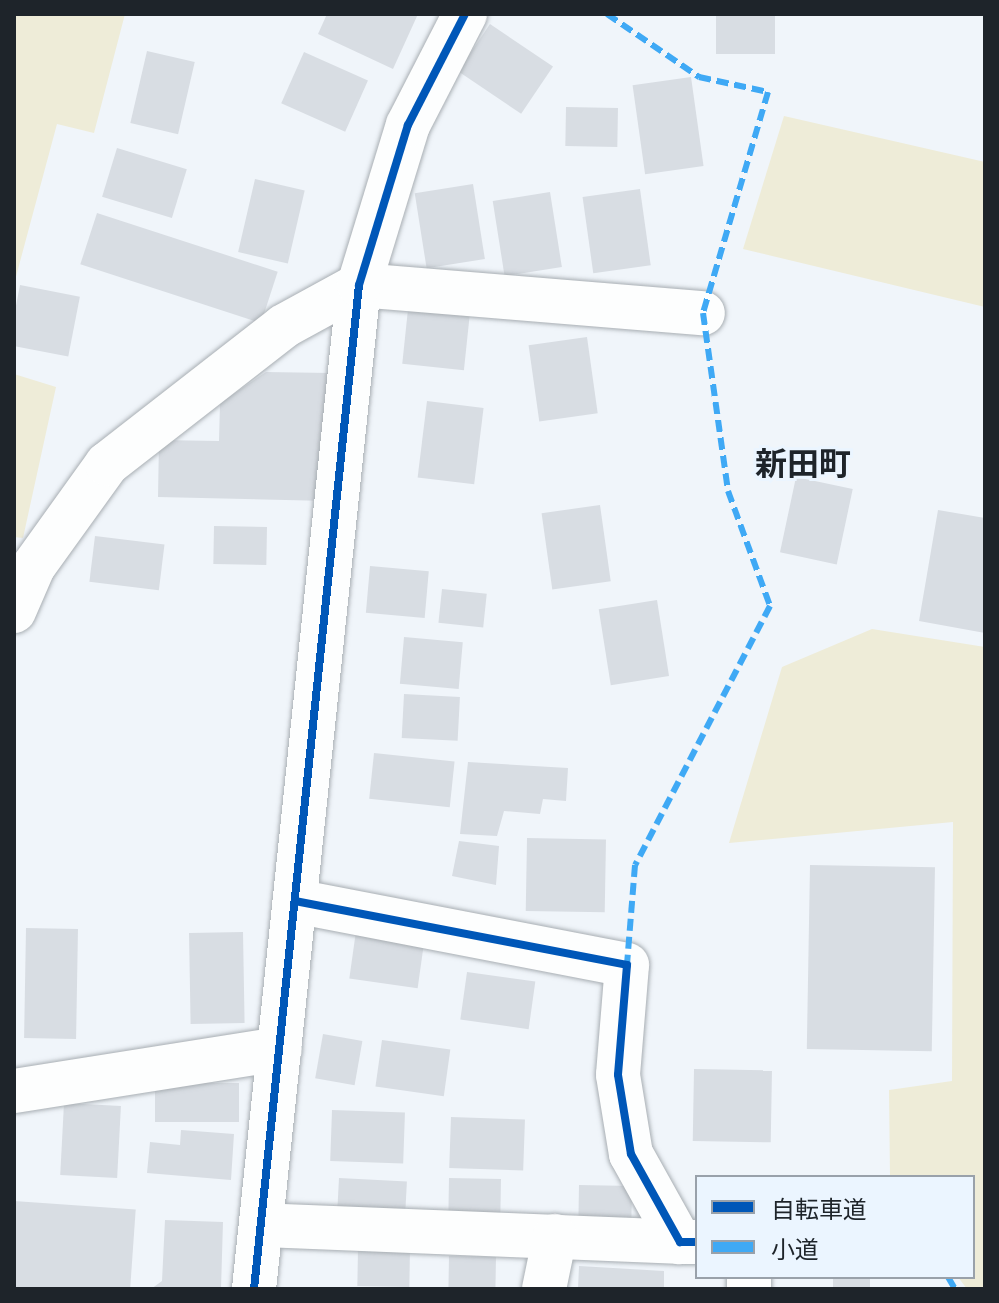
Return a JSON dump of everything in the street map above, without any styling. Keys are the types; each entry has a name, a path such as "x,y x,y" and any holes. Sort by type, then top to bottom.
{"street":[{"path":"254,1289 359,285 408,125 465,14"},
{"path":"14,611 33,567 107,464 284,326 359,285 703,313"},
{"path":"295,901 627,965 618,1075 631,1154 689,1242"},
{"path":"14,1091 280,1049"},
{"path":"261,1225 689,1242"},
{"path":"544,1289 555,1236"}],"shaded area":[{"path":"14,14 125,14 94,133 57,124 14,284"},
{"path":"784,116 985,162 985,307 743,249"},
{"path":"14,374 56,387 23,538 14,537"},
{"path":"872,629 985,647 985,1289 967,1289 960,1279 975,1279 975,1175 890,1175 889,1090 952,1081 953,822 729,843 782,667"}],"building":[{"path":"327,14 418,14 393,69 318,34"},
{"path":"716,14 775,14 775,54 716,54"},
{"path":"490,24 553,66 521,114 458,71"},
{"path":"147,51 195,62 178,134 130,123"},
{"path":"304,52 368,80 345,132 281,103"},
{"path":"691,77 704,166 645,174 633,85"},
{"path":"566,107 618,108 617,147 565,146"},
{"path":"117,148 187,169 172,218 102,197"},
{"path":"255,179 305,190 288,264 238,252"},
{"path":"473,184 485,259 427,268 415,193"},
{"path":"640,189 651,265 593,273 583,197"},
{"path":"550,192 562,267 505,276 493,201"},
{"path":"97,213 278,272 261,323 80,264"},
{"path":"20,285 80,297 68,357 14,346 14,316"},
{"path":"408,309 470,315 464,370 402,364"},
{"path":"587,337 598,413 539,421 529,345"},
{"path":"266,372 330,373 327,501 158,497 159,440 219,441 220,403"},
{"path":"427,401 484,408 474,484 418,477"},
{"path":"796,477 853,489 837,564 780,552"},
{"path":"600,505 611,581 552,589 542,513"},
{"path":"938,510 985,518 985,633 919,621"},
{"path":"214,526 267,527 266,565 213,564"},
{"path":"95,536 164,545 159,590 89,582"},
{"path":"370,566 429,571 425,618 366,613"},
{"path":"442,589 487,594 483,628 438,623"},
{"path":"657,600 669,676 611,685 599,609"},
{"path":"404,637 463,642 459,689 400,684"},
{"path":"404,694 460,697 458,741 402,738"},
{"path":"374,753 455,761 450,807 369,799"},
{"path":"468,762 568,768 566,801 543,799 540,814 504,811 497,836 460,834"},
{"path":"527,838 606,839 605,912 526,911"},
{"path":"459,841 499,846 496,885 452,876"},
{"path":"810,865 935,867 932,1051 807,1049"},
{"path":"26,928 78,929 76,1039 24,1038"},
{"path":"356,931 424,941 418,988 349,979"},
{"path":"243,932 245,1023 191,1024 189,933"},
{"path":"467,972 535,982 529,1029 460,1020"},
{"path":"323,1034 362,1041 355,1085 315,1078"},
{"path":"382,1040 450,1050 444,1096 375,1087"},
{"path":"694,1069 772,1070 771,1142 693,1141"},
{"path":"155,1083 239,1083 239,1122 155,1122"},
{"path":"64,1103 121,1106 117,1178 60,1175"},
{"path":"332,1110 405,1113 403,1164 330,1161"},
{"path":"451,1117 525,1120 523,1171 449,1168"},
{"path":"181,1130 234,1134 231,1180 147,1173 150,1142 180,1145"},
{"path":"339,1178 407,1182 405,1220 337,1216"},
{"path":"449,1178 501,1179 500,1217 448,1216"},
{"path":"579,1185 632,1186 631,1225 578,1224"},
{"path":"14,1201 136,1210 130,1289 14,1289"},
{"path":"165,1220 223,1222 221,1289 151,1289 162,1281"},
{"path":"358,1248 410,1249 409,1287 357,1286"},
{"path":"449,1256 496,1257 495,1289 448,1289"},
{"path":"579,1266 664,1271 664,1289 578,1289"},
{"path":"833,1279 870,1279 870,1289 833,1289"}],"marked path":[{"path":"607,14 699,77 768,92 703,313 728,491 770,606 635,865 627,965"},
{"path":"949,1279 955,1289"}],"cycle path":[{"path":"254,1289 359,285 408,125 465,14"},
{"path":"295,901 627,965 618,1075 631,1154 680,1242 695,1242"}],"district":[{"name":"新田町","path":"803,464"}]}
